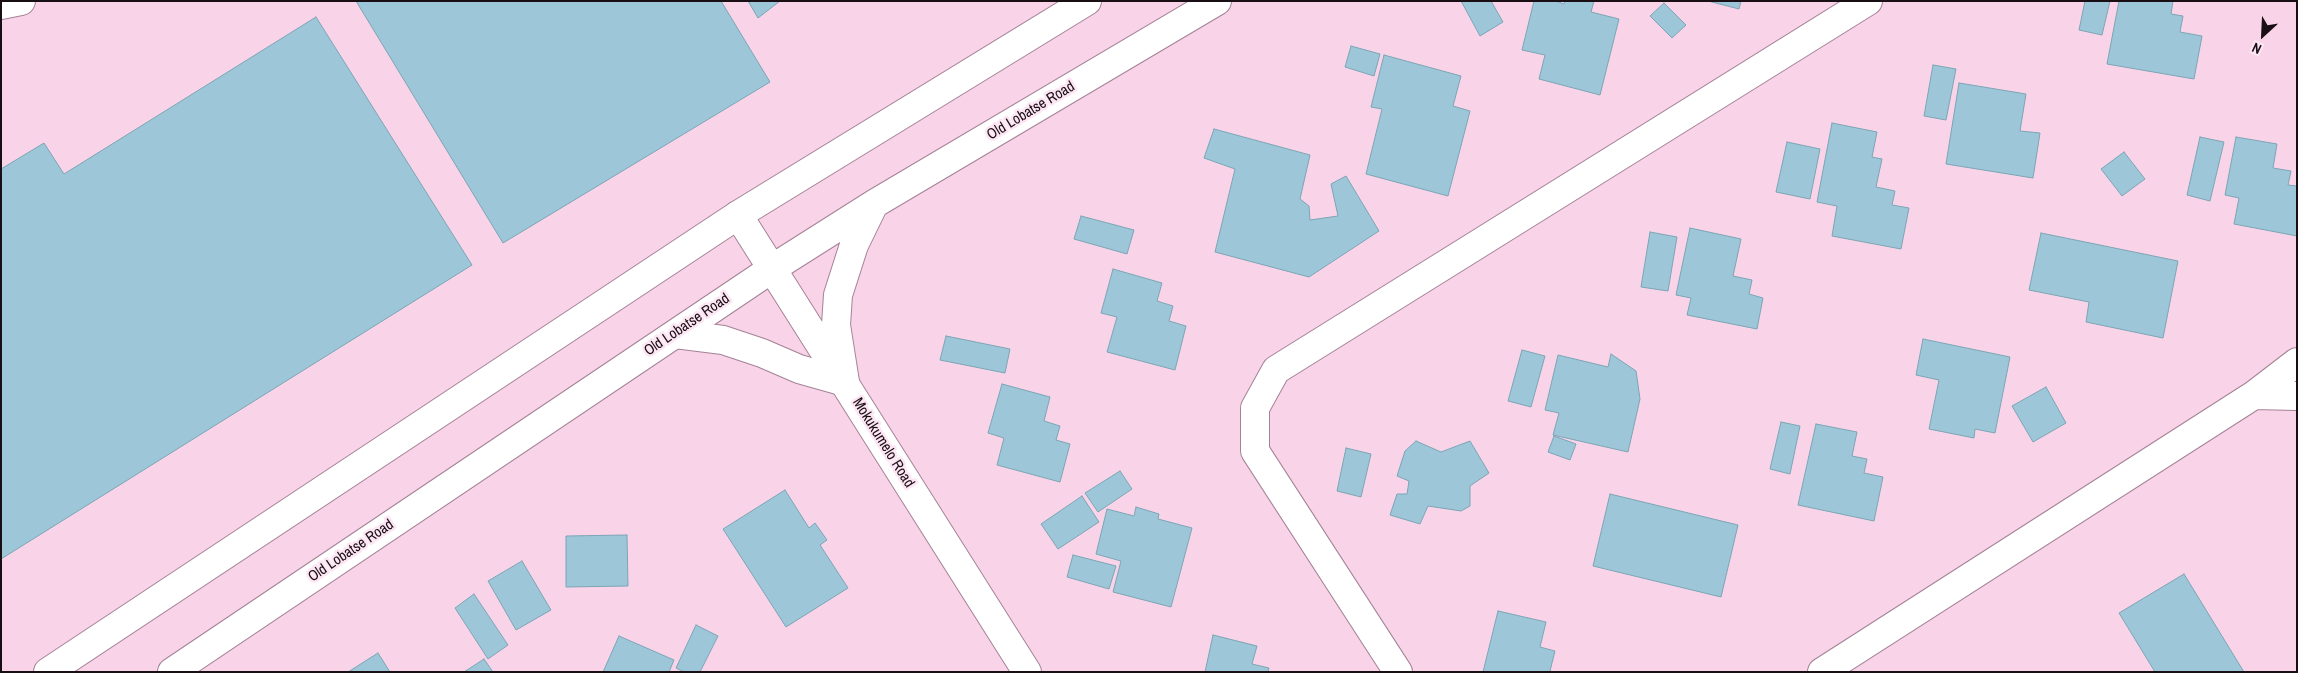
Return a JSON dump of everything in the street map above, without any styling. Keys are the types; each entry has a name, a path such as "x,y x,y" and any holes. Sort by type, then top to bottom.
{"main road":[{"path":"1,6 21,1"},
{"path":"48,672 738,215 1087,1"},
{"name":"Old Lobatse Road","path":"172,672 773,268 874,204 1217,1"},
{"path":"1398,672 1255,451 1255,408 1276,370 1868,1"},
{"path":"675,334 723,340 762,352 799,368 845,382 836,325 838,295 854,245 874,204"},
{"name":"Mokukumelo Road","path":"738,215 1027,672"},
{"path":"1822,672 2254,395 2297,362"},
{"path":"2254,395 2297,396"}],"building":[{"path":"356,1 721,1 770,82 503,243"},
{"path":"748,1 780,1 758,18"},
{"path":"1461,1 1491,1 1503,22 1480,36"},
{"path":"1534,1 1556,1 1564,4 1565,1 1594,1 1591,12 1619,19 1600,95 1539,79 1545,55 1522,50"},
{"path":"1708,1 1741,1 1739,9"},
{"path":"2085,1 2110,1 2102,35 2079,30"},
{"path":"2119,1 2173,1 2171,14 2183,16 2180,32 2202,36 2194,79 2107,64"},
{"path":"1664,3 1686,25 1672,38 1650,16"},
{"path":"316,17 472,265 1,559 1,169 44,143 64,174"},
{"path":"1351,46 1380,54 1374,76 1345,67"},
{"path":"1384,55 1461,76 1453,106 1470,111 1448,196 1366,174 1382,109 1371,107"},
{"path":"1933,65 1956,69 1946,120 1924,116"},
{"path":"1959,83 2026,94 2020,131 2040,133 2033,178 1946,164"},
{"path":"1832,123 1877,132 1872,157 1882,159 1876,187 1895,191 1892,205 1909,208 1901,249 1832,236 1837,206 1817,202"},
{"path":"1214,129 1310,155 1300,199 1309,206 1310,220 1338,216 1331,184 1346,176 1379,231 1309,277 1215,252 1235,169 1204,158"},
{"path":"2200,137 2224,142 2210,201 2187,195"},
{"path":"2236,137 2277,144 2273,168 2291,171 2288,185 2297,186 2297,236 2234,224 2239,198 2225,195"},
{"path":"1787,142 1820,149 1810,199 1776,192"},
{"path":"2124,152 2145,179 2122,196 2101,169"},
{"path":"1081,216 1134,230 1127,254 1074,239"},
{"path":"1690,228 1741,239 1733,276 1752,280 1749,294 1763,298 1757,329 1687,315 1691,298 1676,295"},
{"path":"1650,232 1677,237 1668,291 1641,287"},
{"path":"2041,233 2178,261 2163,338 2086,322 2089,302 2029,290"},
{"path":"1113,269 1162,283 1157,301 1173,306 1169,321 1186,326 1175,370 1107,352 1117,317 1101,313"},
{"path":"946,336 1010,349 1005,373 940,360"},
{"path":"1923,339 2010,357 1995,433 1975,429 1974,438 1929,429 1939,380 1916,375"},
{"path":"1522,350 1545,356 1531,407 1508,401"},
{"path":"1611,354 1636,371 1640,399 1628,452 1553,435 1559,413 1545,410 1558,355 1608,367"},
{"path":"1002,384 1050,397 1044,421 1060,426 1056,440 1070,444 1060,482 997,465 1004,438 988,433"},
{"path":"2046,387 2066,423 2033,442 2012,406"},
{"path":"1781,422 1800,426 1790,474 1770,469"},
{"path":"1816,424 1857,432 1852,456 1867,459 1864,473 1883,477 1874,521 1798,505"},
{"path":"1554,436 1576,444 1570,460 1548,452"},
{"path":"1416,441 1441,452 1470,441 1489,473 1470,486 1470,506 1461,511 1428,506 1420,524 1390,515 1397,494 1407,494 1409,481 1397,476 1405,451"},
{"path":"1346,448 1371,454 1361,497 1337,491"},
{"path":"1120,471 1132,489 1098,512 1085,493"},
{"path":"785,490 809,528 815,523 827,540 820,545 848,588 786,627 723,529"},
{"path":"1610,494 1738,525 1721,597 1593,566"},
{"path":"1082,496 1099,522 1058,549 1041,524"},
{"path":"1136,507 1159,514 1158,519 1192,528 1171,607 1113,592 1121,561 1096,554 1107,509 1134,516"},
{"path":"627,535 628,586 566,587 566,536"},
{"path":"1073,555 1116,566 1109,589 1067,577"},
{"path":"522,561 551,610 516,630 488,581"},
{"path":"2184,574 2244,672 2155,672 2119,613"},
{"path":"474,594 508,645 488,659 455,608"},
{"path":"1498,611 1546,622 1540,647 1555,651 1550,671 1552,672 1483,672"},
{"path":"696,625 718,636 700,672 684,672 676,668"},
{"path":"1213,635 1257,646 1252,664 1269,668 1268,672 1205,672"},
{"path":"619,636 674,660 669,672 603,672"},
{"path":"378,653 390,672 348,672"},
{"path":"484,659 493,672 464,672"}]}
